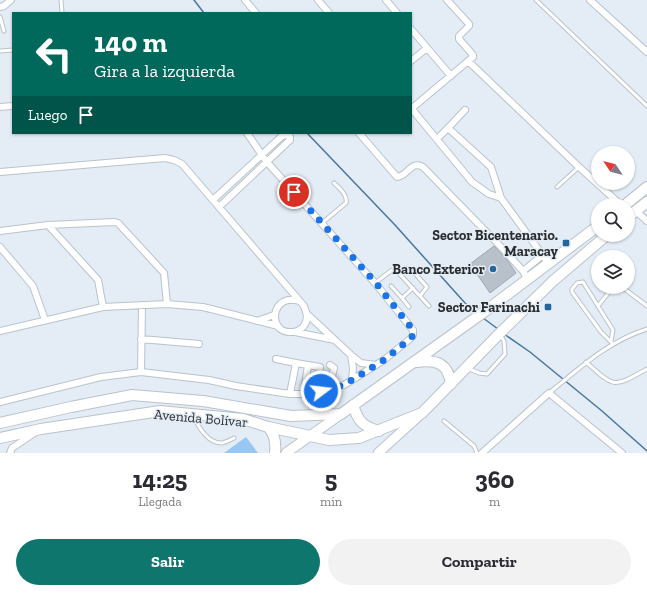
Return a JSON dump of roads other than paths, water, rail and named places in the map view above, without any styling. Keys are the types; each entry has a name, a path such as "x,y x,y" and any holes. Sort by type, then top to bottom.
{"main road":[{"path":"634,198 647,187"},
{"path":"636,211 647,202"},
{"path":"341,414 484,312 525,276 549,264 591,231"},
{"path":"422,413 499,333 553,281 599,242"},
{"path":"414,362 433,360 442,364 450,376 451,384"},
{"name":"Avenida Bolívar","path":"0,423 132,395 203,401 291,416 341,414"},
{"path":"353,405 359,420 370,428 379,431"},
{"name":"Avenida Bolívar","path":"0,438 41,429 160,411 243,419 329,440 359,438 422,413"},
{"path":"268,426 272,430 275,453"}],"street":[{"path":"0,7 4,6 11,0"},
{"path":"245,0 255,12"},
{"path":"318,0 328,12"},
{"path":"386,0 396,12"},
{"path":"412,107 451,76 472,58 473,55 459,38 469,24 447,0"},
{"path":"590,0 647,52"},
{"path":"412,30 451,76"},
{"path":"412,60 427,48"},
{"path":"468,61 579,168 613,198"},
{"path":"0,107 12,106"},
{"path":"412,109 472,182 489,194 501,198"},
{"path":"437,139 465,110"},
{"path":"448,128 491,167 501,198 549,264"},
{"path":"0,402 101,377 141,372 209,380 236,386 290,394 310,394 344,385 384,360 411,338 413,335 413,330 375,282 266,161 248,134"},
{"path":"360,134 397,177 403,175 414,165 419,164 423,167 525,276 543,255"},
{"path":"213,200 282,136 288,135 290,137 290,140 219,207"},
{"path":"0,172 165,158 182,164 304,306 307,314 307,320 305,325 295,332"},
{"path":"636,211 647,221"},
{"path":"0,230 111,221 118,223 164,273 167,304"},
{"path":"48,225 98,280 103,307"},
{"path":"0,247 33,286 45,320"},
{"path":"286,284 288,300"},
{"path":"278,326 274,315 281,303 288,300 299,301"},
{"path":"0,331 103,307 167,304 203,307 278,326 289,332 335,340"},
{"path":"141,372 142,306"},
{"path":"307,314 351,355 361,362 376,365"},
{"path":"255,321 274,315"},
{"path":"141,339 199,344"},
{"path":"351,355 353,368 352,380"},
{"path":"276,359 320,367 318,383 321,385 331,380 334,368 330,365"},
{"path":"290,394 296,363"},
{"path":"305,386 308,365"},
{"path":"482,453 549,393 622,453"},
{"path":"378,453 422,413"},
{"path":"286,453 341,414"},
{"path":"10,453 12,448 25,438 41,429"}],"lane":[{"path":"61,0 62,12"},
{"path":"536,0 647,106"},
{"path":"0,17 4,32"},
{"path":"0,51 12,50"},
{"path":"557,187 579,168"},
{"path":"322,223 346,203 347,200 334,183"},
{"path":"401,274 407,268 412,270 427,287 420,296"},
{"path":"375,282 392,270 398,271 430,306"},
{"path":"611,341 613,330 583,282 580,281 574,285 572,292 601,332 613,344"},
{"path":"391,286 409,307"},
{"path":"402,298 413,288"},
{"path":"598,306 607,294"},
{"path":"631,294 647,306"},
{"path":"549,393 599,352 632,334 647,329"},
{"path":"466,367 479,374 487,374 506,351 504,341 499,333"},
{"path":"586,362 605,379 618,383 623,382 647,369"},
{"path":"194,415 201,431 216,442 223,443 234,438"},
{"path":"444,421 474,446 477,453"}],"waterway":[{"path":"194,0 203,12"},
{"path":"308,134 395,225 465,303 476,312"},
{"path":"483,318 498,329"},
{"path":"504,334 530,352 602,411 647,451"}],"place":[{"name":"Sector Bicentenario. Maracay","path":"566,243"},
{"name":"Banco Exterior","path":"493,269"},
{"name":"Sector Farinachi","path":"548,307"}]}
